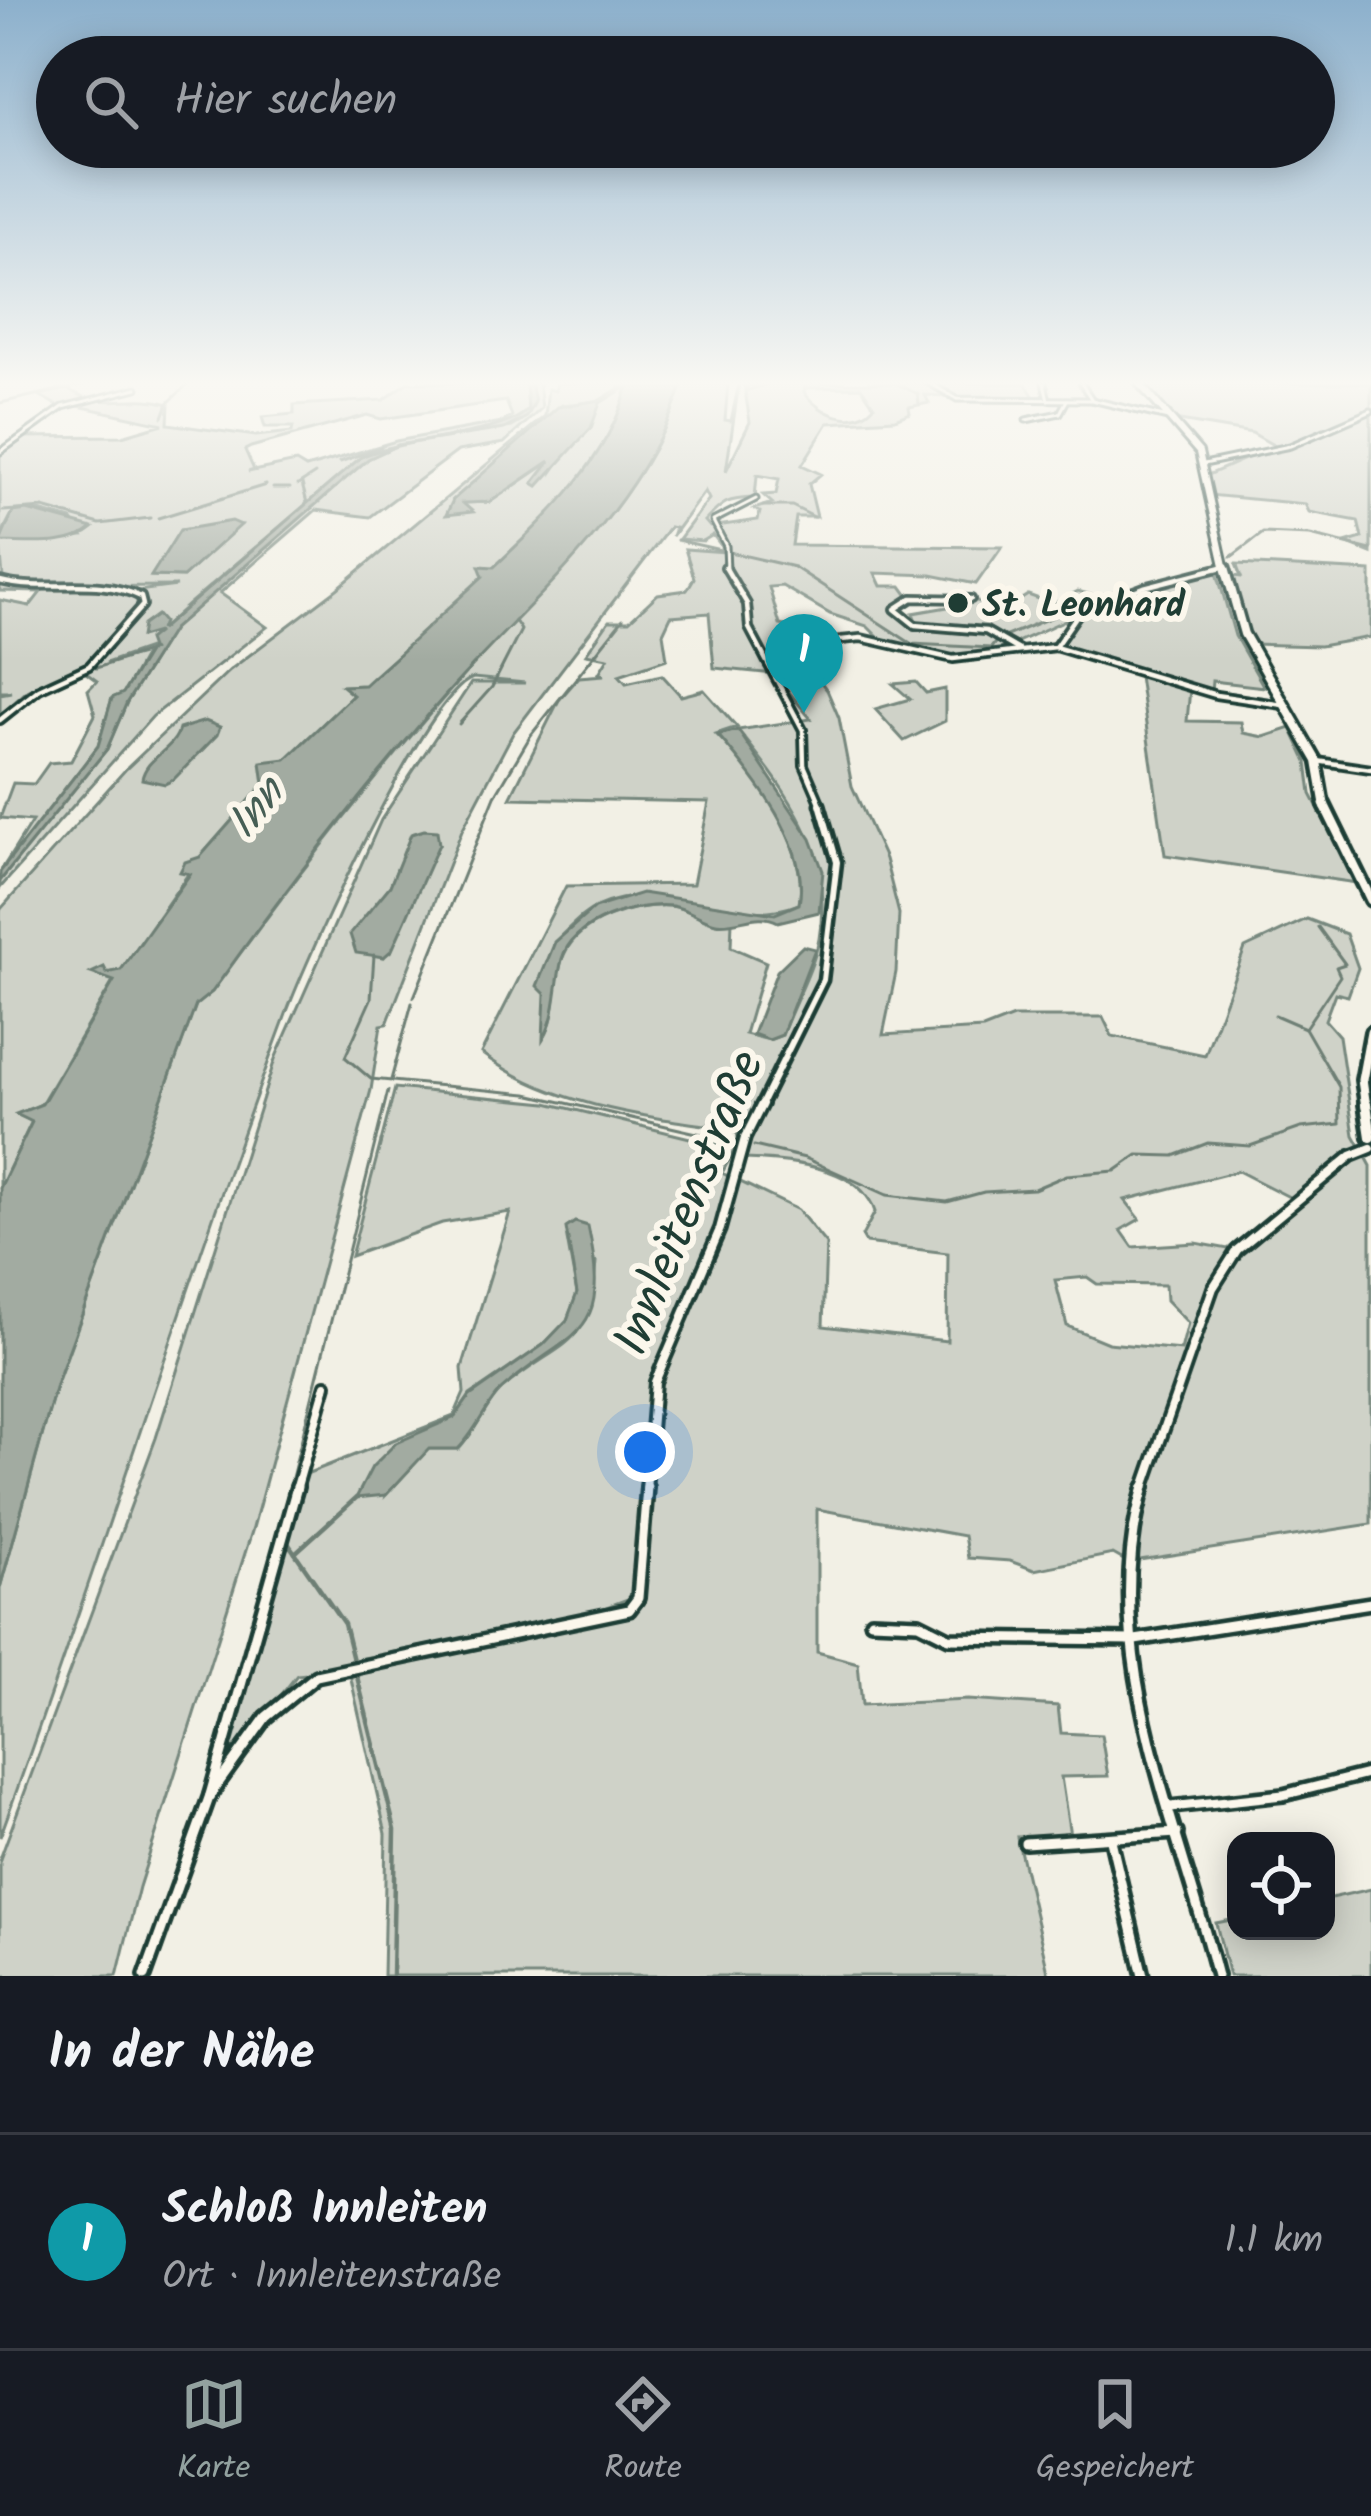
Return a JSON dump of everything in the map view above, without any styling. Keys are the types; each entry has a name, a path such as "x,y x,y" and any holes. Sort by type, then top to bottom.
{"main road":[{"path":"1205,475 1206,501 1221,535 1224,567 1244,634 1317,761 1325,808 1371,901"},
{"path":"1371,1033 1361,1080 1371,1137"}],"street":[{"name":"Innleitenstraße","path":"210,1796 266,1717 316,1676 634,1606 643,1577 645,1472 655,1382 720,1229 744,1143 823,980 837,862 830,826 804,765 803,730 765,651 752,635 747,604 724,566 726,547 714,518 757,500"},
{"path":"1055,646 1069,622 1099,602 1224,567"},
{"path":"0,581 25,588 121,587 142,601 138,615 89,666 39,689 0,720"},
{"path":"971,599 912,598 895,609 915,626 986,631 1018,650"},
{"path":"842,640 861,638 953,659 1055,646 1216,695 1283,705"},
{"path":"1317,761 1371,770"},
{"path":"1217,1976 1171,1807 1135,1640 1129,1564 1139,1506 1213,1288 1237,1250 1351,1156 1371,1148"},
{"path":"145,1976 210,1796 326,1385"},
{"path":"872,1621 920,1624 950,1638 1135,1640 1371,1603"},
{"path":"1171,1807 1283,1795 1371,1773"},
{"path":"1025,1843 1178,1833"},
{"path":"1111,1840 1143,1976"}],"shaded area":[{"path":"0,475 340,475 158,632 152,647 106,663 146,653 123,694 112,698 98,746 0,872 32,821 0,818 13,783 34,784 49,763 71,761 95,715 88,690 97,681 86,673 146,605 137,591 177,586 45,587 3,578 0,542 83,536 72,520 39,511 13,512 0,537","holes":["240,525 183,577 152,576 180,530"]},
{"path":"349,475 426,475 370,517 316,510 220,593 267,627 153,716 0,888 0,881 107,749 127,702 173,629"},
{"path":"474,475 481,475 453,500 463,508 463,503 490,502 530,475 582,475 556,508 478,586 364,685 344,686 353,695 286,759 200,857 121,970 96,975 114,980 41,1104 18,1115 32,1121 0,1188 0,910 125,770 230,670"},
{"path":"638,475 757,475 755,498 727,502 705,521 710,527 758,520 760,512 754,509 772,503 763,495 776,494 779,479 758,475 820,475 809,484 817,517 796,517 792,545 1002,547 976,584 931,575 875,573 881,586 901,586 909,597 899,611 916,621 913,613 965,604 951,600 974,600 1004,610 1028,595 1053,604 1078,591 1095,596 1216,569 1235,636 1264,687 1212,681 1211,692 1059,646 1081,613 1124,593 1004,648 979,657 954,658 886,645 867,626 830,614 782,586 769,587 780,625 805,630 816,641 789,641 827,690 839,718 852,786 885,859 899,914 896,972 883,1035 983,1029 1013,1017 1103,1017 1112,1036 1205,1055 1245,948 1307,919 1346,934 1358,968 1348,996 1335,993 1325,1020 1339,1036 1354,1135 1371,1166 1371,1524 1127,1562 1113,1554 1034,1570 1010,1561 968,1558 964,1536 817,1509 817,1652 858,1663 862,1705 968,1700 1058,1706 1061,1733 1101,1735 1108,1776 1061,1777 1070,1835 1017,1837 1049,1976 383,1976 386,1834 349,1670 297,1675 233,1756 220,1756 301,1476 454,1416 464,1393 462,1368 510,1212 442,1223 351,1256 395,1088 547,1103 735,1149 722,1173 798,1210 826,1244 823,1326 947,1341 948,1253 866,1243 862,1236 875,1212 854,1184 819,1168 744,1159 737,1133 720,1127 626,1112 564,1096 481,1053 566,886 693,884 709,802 510,798 559,700 579,677 604,675 599,673 608,658 586,654 609,621 629,621 658,594 687,590 694,578 685,549 726,552 713,535 703,541 679,539 709,499 705,491 672,536 675,528 670,527 513,733 462,830 387,1024 381,1025 371,1090 253,1528 139,1887 117,1976 0,1976 0,1859 156,1438 275,1059 381,820 471,683 525,683 473,678 452,694 399,776 317,940 249,1116 0,1837 0,1588 56,1386 196,1004 212,992 428,716 616,507","holes":["709,613 714,668 774,674 811,719 738,730 790,802 814,852 822,908 816,951 782,1035 769,1040 745,1034 766,962 731,947 732,920 716,921 670,906 625,911 595,924 571,943 560,965 552,1018 544,1037 554,942 592,909 624,898 650,897 750,911 799,904 800,882 788,835 762,789 716,734 737,727 704,690 681,696 662,675 626,683 619,675 667,659 663,633 671,616","412,834 439,844 384,957 374,955 377,903 390,886","1238,1171 1291,1198 1228,1249 1196,1243 1133,1247 1121,1230 1140,1219 1125,1200","567,1239 596,1262 593,1291 579,1329 502,1389 459,1449 428,1449 386,1495 396,1444 455,1417 470,1395 543,1345 567,1320 577,1294","1087,1277 1097,1284 1165,1285 1166,1300 1188,1323 1181,1350 1108,1343 1067,1326 1055,1280","625,1600 625,1618 351,1669 358,1659 591,1613"]},
{"path":"1208,475 1371,475 1371,553 1345,543 1362,538 1358,521 1309,512 1305,504 1208,495"},
{"path":"1236,564 1371,571 1371,637 1320,646 1252,644 1227,575 1241,577"},
{"path":"0,582 33,589 135,595 139,610 87,664 0,718 0,694 11,692 0,692 0,600 30,606 41,592 0,591"},
{"path":"1139,676 1190,689 1187,721 1241,722 1243,733 1264,737 1291,728 1307,762 1311,794 1357,883 1165,855"},
{"path":"916,682 926,693 945,689 945,721 904,741 875,709 910,699 893,684"},
{"path":"1371,1889 1371,1976 1229,1976 1216,1923 1227,1921 1227,1940 1335,1940 1335,1897"}],"water":[{"path":"340,475 349,475 173,629 127,702 107,749 0,881 0,872 98,746 112,698 123,693 151,648 148,640 158,632 141,637 143,625 157,615 163,622 160,630"},
{"path":"481,475 529,475 490,502 463,503 473,512 446,515 453,500"},
{"name":"Inn","path":"581,475 638,475 580,552 382,769 212,992 196,1005 56,1385 0,1588 0,1188 32,1122 16,1114 42,1104 114,981 91,973 104,967 107,973 121,970 190,874 180,872 185,862 200,857 264,784 261,762 286,759 353,695 342,686 365,685 483,576 479,566 494,567"},
{"path":"27,510 93,528 61,541 0,542 13,512"},
{"path":"232,521 241,525 183,577 151,576 180,530"},
{"path":"205,721 220,727 217,735 173,780 165,784 142,779 179,729"},
{"path":"738,730 811,839 823,871 819,912 778,922 762,918 724,924 678,907 658,906 625,911 592,924 568,946 562,959 551,1021 543,1039 545,994 537,986 555,942 594,908 642,893 775,914 799,904 800,882 788,836 762,791 718,735"},
{"path":"437,831 439,844 392,950 384,957 356,953 350,934 390,886 411,834"},
{"path":"803,946 815,949 782,1035 769,1040 753,1034 777,971"},
{"path":"575,1222 588,1226 594,1264 595,1292 580,1328 502,1389 458,1449 429,1449 386,1495 356,1498 372,1467 396,1443 455,1417 470,1396 543,1345 567,1320 577,1293 566,1228"}],"waterway":[{"path":"298,485 313,475"},
{"path":"302,484 307,503"},
{"path":"158,518 266,485"},
{"path":"273,488 290,488"},
{"path":"763,506 792,506 814,517"},
{"path":"3,511 43,508 100,524 150,518"},
{"path":"1231,557 1263,533 1310,535 1371,550"},
{"path":"677,540 794,567 912,644 991,648 997,640"},
{"path":"1004,637 1102,596 1207,568"},
{"path":"414,997 495,796 531,735 623,619"},
{"path":"459,724 492,687 521,630 515,621"},
{"path":"96,668 152,650"},
{"path":"0,715 27,691 68,673"},
{"path":"1305,1028 1340,976 1336,967 1345,964 1318,927"},
{"path":"374,955 371,999 345,1057 371,1079 527,1094 736,1142"},
{"path":"391,1080 412,1003"},
{"path":"1275,1015 1305,1028"},
{"path":"754,1146 805,1158 887,1195 947,1202 984,1192 1034,1189 1067,1175 1115,1171 1138,1155 1174,1156 1208,1143 1250,1146 1301,1128 1340,1124 1339,1087 1305,1028"},
{"path":"289,1490 388,1091"},
{"path":"279,1532 290,1487"},
{"path":"295,1553 356,1498"},
{"path":"288,1543 344,1624 395,1830 392,1976"}],"place":[{"name":"St. Leonhard","path":"958,603"},
{"name":"Schloß Innleiten","path":"804,713"}]}
